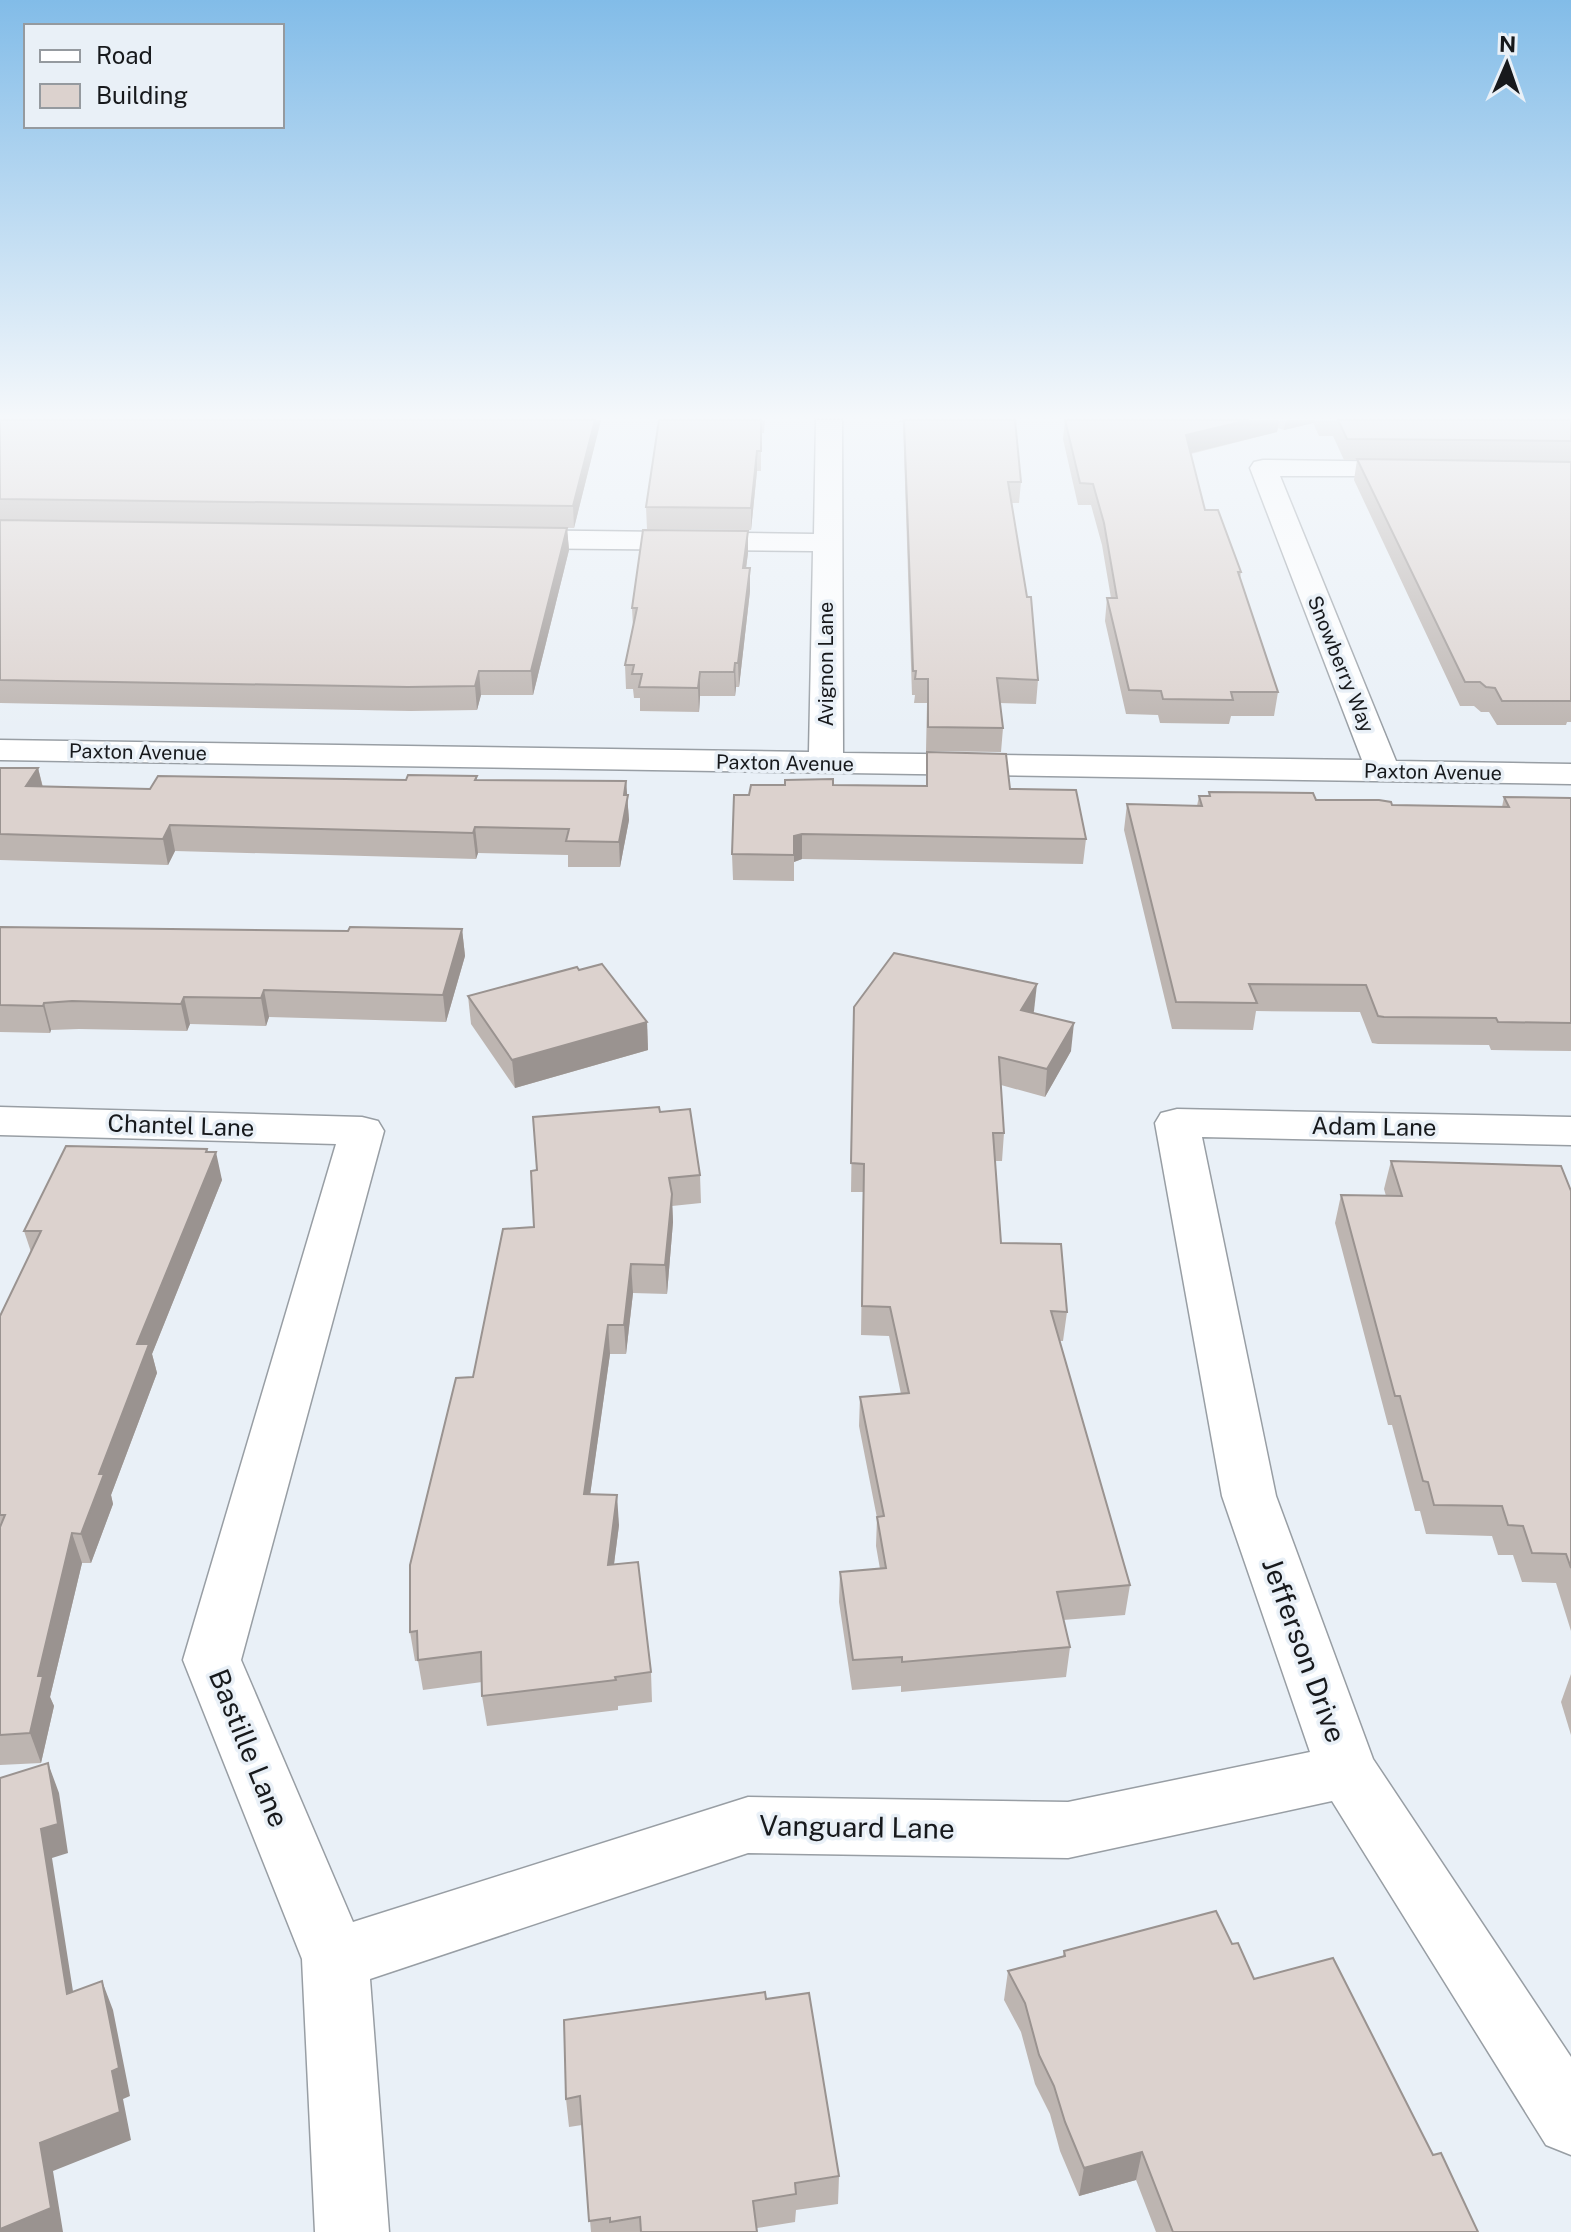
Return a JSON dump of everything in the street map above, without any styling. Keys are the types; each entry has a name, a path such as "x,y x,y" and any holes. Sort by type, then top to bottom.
{"street":[{"name":"Avignon Lane","path":"826,524 826,764"},
{"name":"Snowberry Way","path":"1285,524 1383,771"},
{"path":"477,538 826,543"},
{"name":"Paxton Avenue","path":"0,750 1571,774"},
{"name":"Chantel Lane","path":"0,1121 362,1131"},
{"name":"Adam Lane","path":"1177,1123 1571,1131"},
{"name":"Jefferson Drive","path":"1177,1123 1249,1496 1347,1771 1571,2120"},
{"name":"Bastille Lane","path":"352,2232 335,1959 212,1660 362,1131"},
{"name":"Vanguard Lane","path":"335,1959 748,1825 1068,1830 1347,1771"}],"building":[{"path":"0,524 567,528 531,671 479,671 475,686 0,680"},
{"path":"908,524 1015,524 1027,597 1031,597 1038,680 997,678 1003,728 928,727 928,679 915,679 916,671 913,671"},
{"path":"1104,524 1223,524 1278,692 1231,692 1233,700 1163,699 1161,691 1129,690 1107,598 1117,598"},
{"path":"1389,524 1571,524 1571,701 1502,701 1495,688 1486,687 1480,682 1465,682"},
{"path":"643,530 748,531 743,568 750,568 738,663 735,663 734,672 700,672 698,688 639,687 642,674 632,674 634,665 625,665 637,608 632,608"},
{"path":"927,752 1006,754 1010,789 1076,790 1086,839 802,834 794,836 794,855 732,854 734,795 749,795 751,785 785,785 785,780 833,779 833,785 927,786"},
{"path":"0,768 38,768 26,786 150,789 158,776 406,780 408,775 477,776 475,780 626,781 624,795 628,795 619,842 566,841 569,829 475,827 473,833 170,825 163,839 0,834"},
{"path":"1209,792 1313,793 1316,800 1509,807 1504,797 1571,798 1571,1023 1378,1016 1366,985 1249,984 1257,1003 1176,1002 1127,804 1202,806 1199,796 1210,796"},
{"path":"0,927 348,931 350,927 462,929 443,995 264,990 261,998 184,997 181,1004 72,1001 44,1003 43,1006 0,1005"},
{"path":"894,953 1037,984 1021,1010 1074,1023 1047,1069 999,1057 1004,1133 993,1133 1001,1243 1061,1244 1067,1312 1051,1311 1130,1585 1057,1592 1070,1647 902,1662 902,1657 853,1660 840,1572 886,1568 877,1517 884,1516 860,1397 909,1393 890,1307 862,1306 864,1164 851,1163 854,1007"},
{"path":"602,964 647,1022 512,1060 468,996 577,967 579,970"},
{"path":"659,1107 660,1112 690,1109 700,1175 669,1178 672,1194 665,1265 631,1264 624,1325 608,1325 584,1494 617,1495 608,1565 638,1562 651,1672 615,1677 616,1680 482,1696 481,1652 418,1660 417,1631 410,1632 410,1565 456,1378 473,1377 503,1229 534,1227 531,1171 537,1170 533,1117"},
{"path":"66,1146 207,1149 206,1152 216,1152 137,1344 149,1344 99,1474 104,1474 81,1534 72,1533 38,1676 43,1676 30,1733 0,1735 0,1527 5,1515 0,1515 0,1316 41,1231 24,1231"},
{"path":"1391,1161 1561,1166 1571,1191 1571,1568 1566,1554 1532,1553 1523,1526 1508,1525 1502,1506 1434,1505 1428,1482 1423,1481 1400,1396 1395,1396 1341,1195 1402,1196"},
{"path":"48,1763 58,1824 41,1829 67,1994 102,1981 119,2068 112,2071 120,2112 40,2143 51,2208 0,2229 0,1778"},
{"path":"1216,1911 1232,1944 1238,1943 1254,1979 1333,1958 1433,2155 1441,2153 1478,2232 1173,2232 1142,2152 1084,2168 1054,2086 1039,2055 1025,2003 1008,1971 1065,1956 1064,1951"},
{"path":"765,1992 766,1999 809,1993 839,2176 795,2183 796,2194 753,2201 757,2232 641,2232 640,2217 610,2222 610,2218 589,2221 580,2096 566,2099 564,2020"}]}
